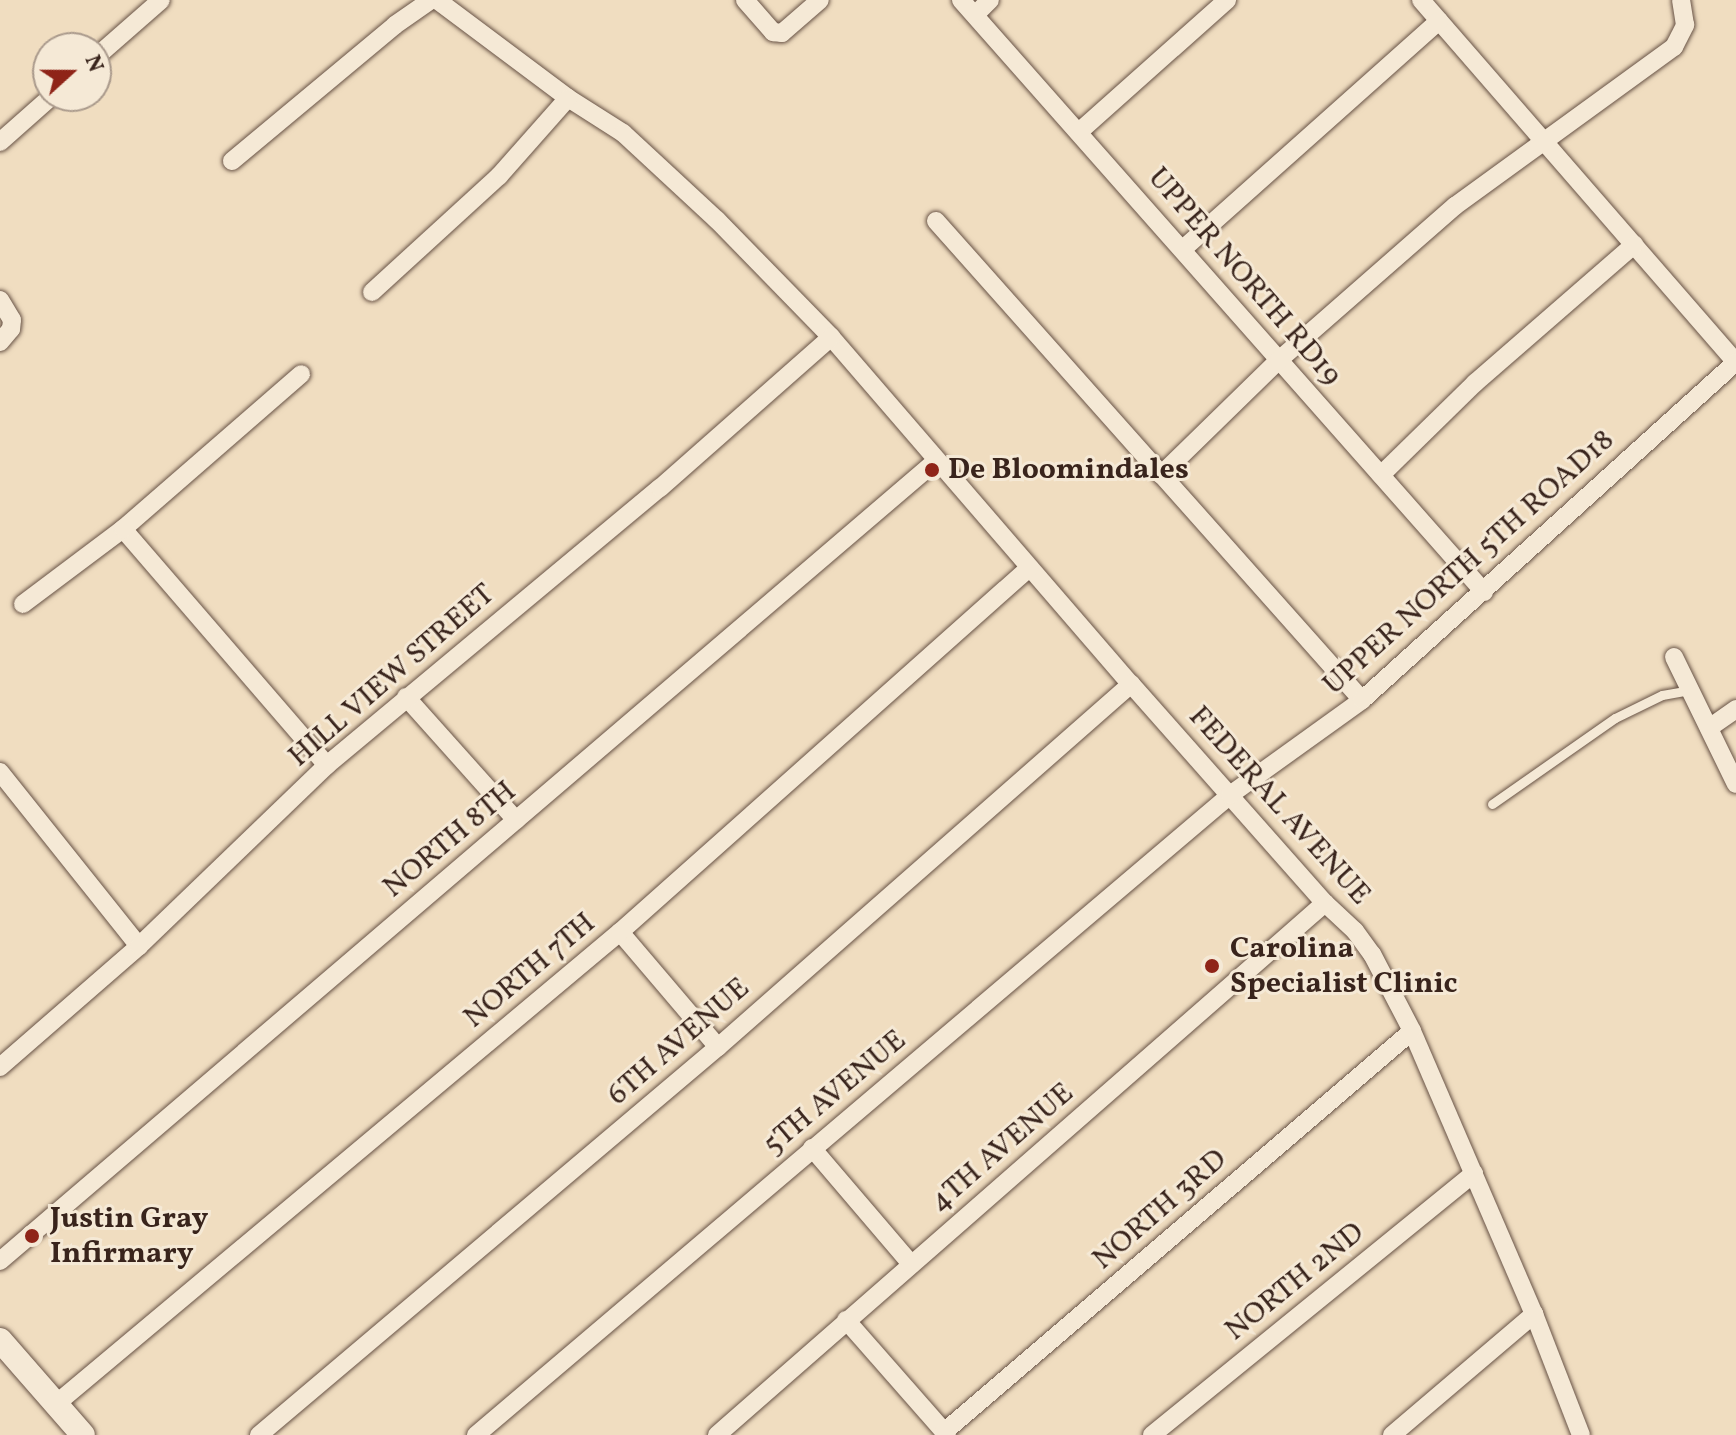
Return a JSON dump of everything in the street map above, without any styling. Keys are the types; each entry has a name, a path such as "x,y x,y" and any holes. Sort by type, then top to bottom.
{"main road":[{"path":"0,1340 83,1435"}],"street":[{"path":"112,43 161,0"},
{"path":"232,161 395,25 434,0"},
{"name":"FEDERAL AVENUE","path":"434,0 568,98 623,133 661,165 831,337 1131,684 1325,903 1355,931 1372,954 1412,1031 1534,1314 1581,1435"},
{"path":"745,0 773,32 782,33 820,0"},
{"name":"UPPER NORTH RD19","path":"961,0 1080,131 1484,592"},
{"path":"975,15 990,0"},
{"path":"1080,131 1227,0"},
{"path":"1421,0 1736,362"},
{"path":"1161,475 1279,360 1455,206 1674,47 1685,25 1681,0"},
{"path":"1183,249 1439,21"},
{"path":"372,292 499,176 568,98"},
{"path":"0,142 34,112"},
{"path":"936,221 1362,700"},
{"path":"1381,475 1475,383 1634,245"},
{"path":"0,300 12,320 11,329 0,342"},
{"name":"HILL VIEW STREET","path":"0,1067 139,946 327,765 660,488 831,337"},
{"name":"UPPER NORTH 5TH ROAD18","path":"1230,795 1362,700 1736,362"},
{"path":"23,604 123,529 301,374"},
{"name":"NORTH 8TH","path":"0,1261 936,461"},
{"path":"123,529 327,765"},
{"name":"NORTH 7TH","path":"56,1404 620,932 1029,568"},
{"path":"1674,657 1736,784"},
{"name":"6TH AVENUE","path":"259,1435 718,1047 1131,684"},
{"path":"406,697 516,820"},
{"path":"1709,728 1736,709"},
{"path":"0,772 139,946"},
{"name":"5TH AVENUE","path":"476,1435 1230,795"},
{"name":"4TH AVENUE","path":"717,1435 1325,903"},
{"path":"620,932 718,1047"},
{"name":"NORTH 3RD","path":"946,1433 1412,1031"},
{"path":"812,1148 911,1264"},
{"name":"NORTH 2ND","path":"1152,1435 1474,1173"},
{"path":"1392,1435 1534,1314"},
{"path":"846,1320 946,1433"}],"lane":[{"path":"1492,804 1615,718 1662,695 1690,690"}],"place":[{"name":"De Bloomindales","path":"932,470"},
{"name":"Carolina Specialist Clinic","path":"1212,966"},
{"name":"Justin Gray Infirmary","path":"32,1236"}]}
